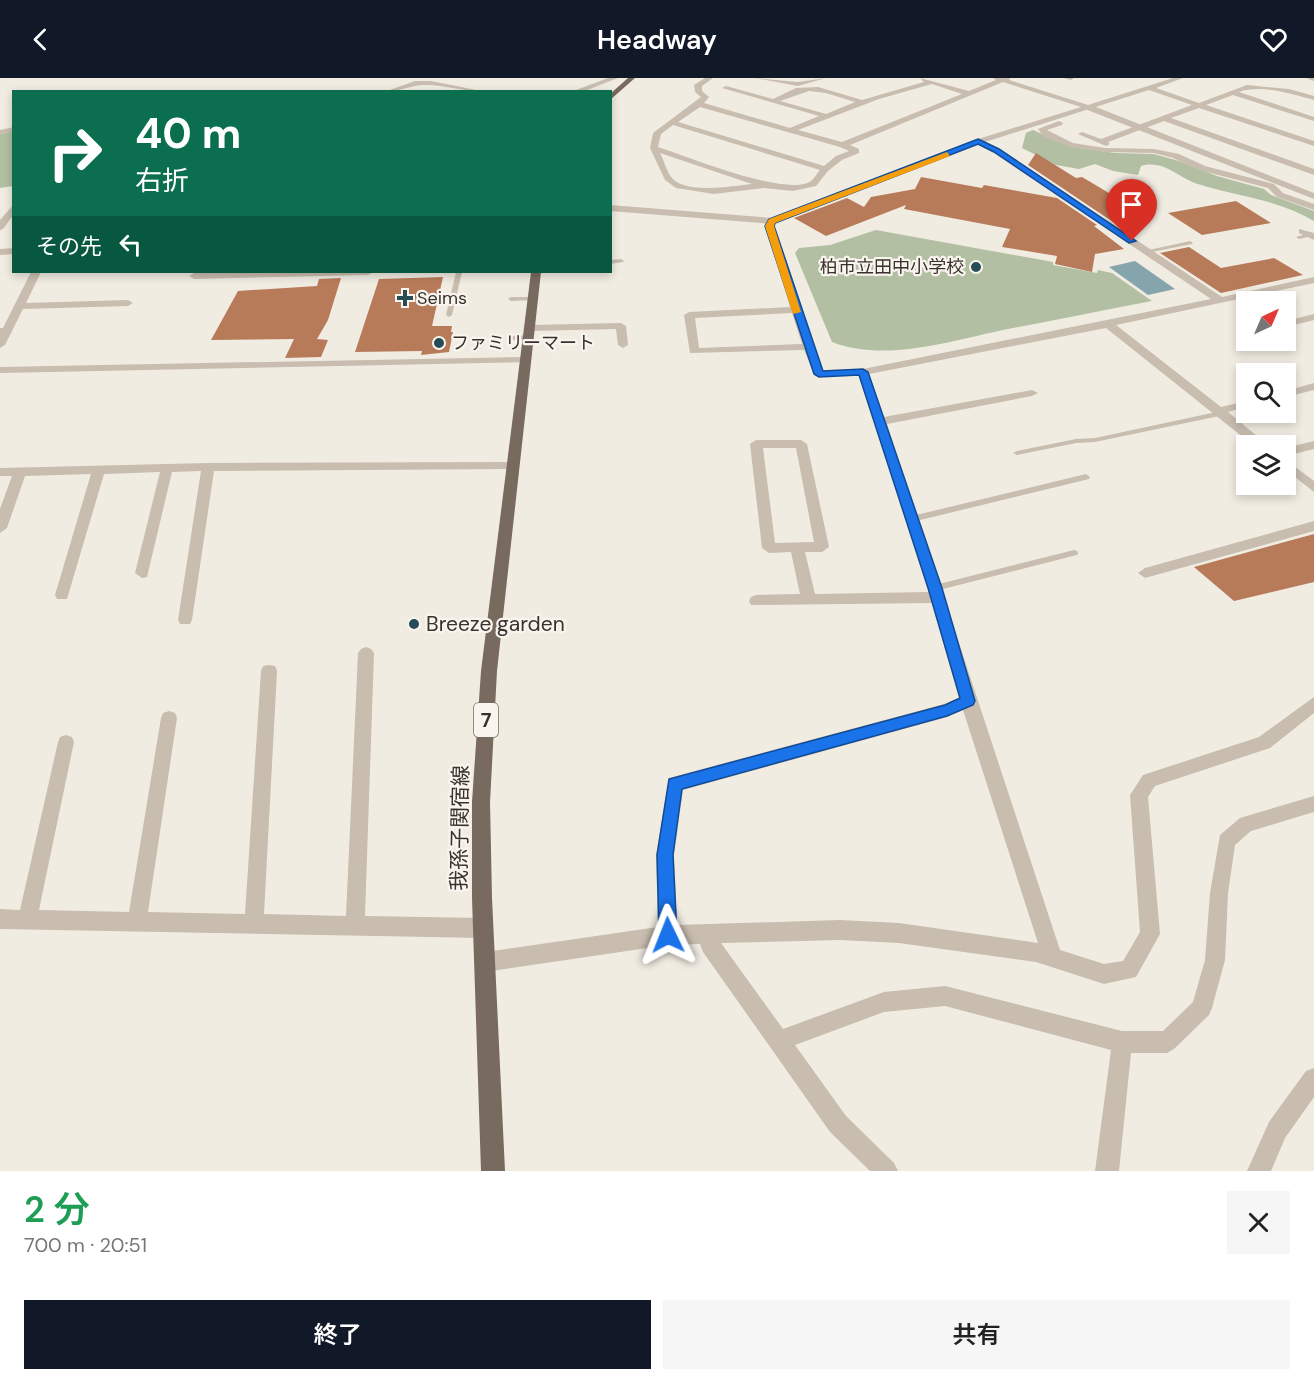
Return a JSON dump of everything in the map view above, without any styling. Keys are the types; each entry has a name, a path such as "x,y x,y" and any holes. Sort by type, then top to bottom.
{"main road":[{"path":"612,96 632,78"},
{"name":"我孫子関宿線","path":"493,1171 483,928 481,802 489,671 525,360 524,334 533,299 536,273"}],"street":[{"path":"580,90 615,78"},
{"path":"710,78 698,85 699,92 705,97 699,105 657,133 654,148 669,180 679,186 714,191 764,185"},
{"path":"758,78 798,84 823,78"},
{"path":"920,78 967,93"},
{"path":"1146,78 1165,82"},
{"path":"612,208 772,221 978,142 1180,78"},
{"path":"843,145 1001,79 1056,95 1140,128 1275,184 1280,195 1314,207"},
{"path":"392,90 417,81 471,90"},
{"path":"788,131 861,102 931,82"},
{"path":"776,100 793,90 812,87 861,102"},
{"path":"1101,142 1247,87 1289,91 1314,98"},
{"path":"726,88 776,100 826,116"},
{"path":"1149,88 1314,144"},
{"path":"1233,92 1314,119"},
{"path":"654,148 764,185 793,188 813,184 825,169 839,158 856,151 843,145 699,105"},
{"path":"1091,108 1042,129 1047,135 1071,145 1154,151 1184,159 1202,168 1275,184 1314,196"},
{"path":"1166,118 1314,172"},
{"path":"673,123 825,169"},
{"path":"1082,134 1120,150"},
{"path":"978,142 997,151 1122,230 1137,240 1147,251 1220,300"},
{"path":"0,227 12,209"},
{"path":"772,221 770,226 808,347 819,374 863,372 1108,324 1314,280"},
{"path":"0,345 4,331 36,273"},
{"path":"194,276 324,273"},
{"path":"1232,297 1236,300"},
{"path":"19,306 128,303"},
{"path":"796,309 689,315 694,351 808,347"},
{"path":"1296,322 1314,317"},
{"path":"1108,324 1249,435"},
{"path":"524,334 621,326 623,345"},
{"path":"0,370 525,360"},
{"path":"863,372 1053,958"},
{"path":"1296,391 1314,386"},
{"path":"880,422 1032,393"},
{"path":"1220,412 1236,407"},
{"path":"756,444 801,444 822,547 797,547 769,548 756,444"},
{"path":"1296,450 1314,445"},
{"path":"0,472 208,467 513,466"},
{"path":"185,620 208,467"},
{"path":"142,573 167,468"},
{"path":"62,595 99,470"},
{"path":"0,528 20,472"},
{"path":"1296,473 1314,488"},
{"path":"1145,573 1314,526"},
{"path":"797,547 809,600"},
{"path":"756,601 936,592"},
{"path":"356,926 366,653"},
{"path":"254,924 269,670"},
{"path":"668,935 665,855 675,784 947,710 968,701"},
{"path":"485,962 668,935 840,930 899,933 1036,952 1104,974 1129,970 1150,934 1139,795 1149,780 1264,743 1314,704"},
{"path":"137,921 169,718"},
{"path":"27,920 66,742"},
{"path":"778,1041 884,1002 945,996 1122,1042 1167,1042 1202,1008 1215,960 1219,893 1226,841 1246,824 1314,804"},
{"path":"0,919 483,928"},
{"path":"708,933 710,945 838,1124 886,1171"},
{"path":"1107,1171 1122,1042"},
{"path":"1259,1171 1277,1130 1314,1079"}],"lane":[{"path":"1147,251 1190,243"},
{"path":"612,262 621,261"},
{"path":"449,315 459,273"},
{"path":"511,299 533,299"},
{"path":"1017,453 1076,441 1095,440 1220,412"},
{"path":"912,519 1086,477"},
{"path":"936,592 1074,554"}],"green space":[{"path":"1033,130 1072,147 1115,153 1154,154 1179,161 1217,176 1264,189 1271,195 1314,211 1314,221 1285,207 1198,184 1157,165 1141,166 1138,175 1113,171 1095,164 1079,169 1056,165 1022,148 1026,133"},
{"path":"12,131 12,186 0,188 0,134"},
{"path":"876,230 1053,262 1053,265 1097,273 1098,270 1112,273 1152,301 920,348 875,350 853,348 832,342 795,253 799,248 830,245"}],"water":[{"path":"1135,261 1175,289 1148,295 1109,267"}],"building":[{"path":"1036,153 1076,178 1082,177 1146,215 1113,222 1028,165"},
{"path":"921,177 1057,198 1097,225 1094,226 1124,249 1095,254 1092,272 1055,264 1057,256 1002,247 1010,229 904,209 906,205 826,236 794,218 847,198 864,207 871,197 915,189"},
{"path":"1236,201 1271,223 1202,235 1168,213"},
{"path":"1189,247 1221,268 1274,258 1303,275 1221,293 1160,253"},
{"path":"443,277 432,326 452,326 449,352 421,355 422,351 355,352 379,279"},
{"path":"341,278 328,320 317,339 328,340 321,357 285,358 294,339 211,340 238,291 317,286 319,279"},
{"path":"1314,534 1314,582 1234,601 1194,567"}],"slow traffic":[{"path":"797,312 770,226 772,221 804,207 947,155"}],"place":[{"name":"柏市立田中小学校","path":"976,267"},
{"name":"Seims","path":"405,298"},
{"name":"ファミリーマート","path":"439,343"},
{"name":"Breeze garden","path":"414,624"}],"route":[{"path":"668,935 665,855 675,784 947,710 968,701 935,588 863,372 819,374 813,362 770,226 772,221 978,142 997,151 1132,241"}]}
